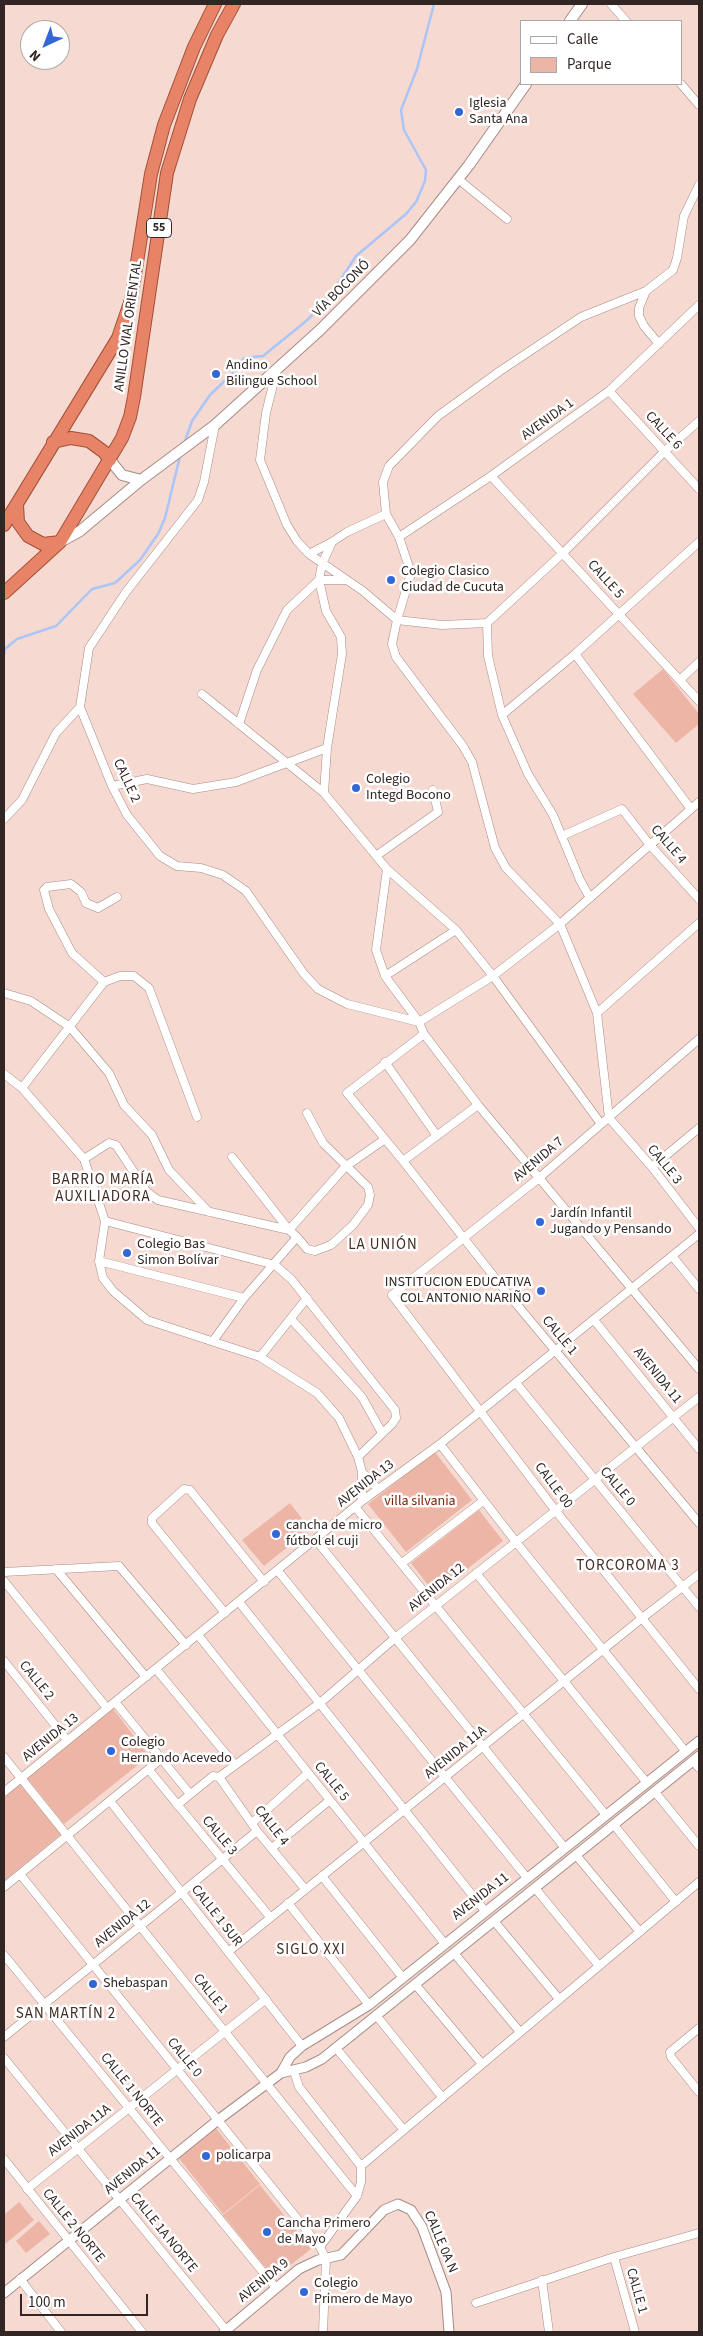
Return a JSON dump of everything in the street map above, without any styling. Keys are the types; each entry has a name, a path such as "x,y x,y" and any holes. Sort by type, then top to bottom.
{"highway":[{"name":"ANILLO VIAL ORIENTAL","path":"4,525 120,332 131,300 152,174 164,125 194,48 215,4"},
{"name":"ANILLO VIAL ORIENTAL","path":"4,593 60,542 110,460 130,417 167,173 190,99 217,35 234,4"},
{"path":"53,442 71,438 89,441 104,452 110,460"},
{"path":"17,505 18,522 28,536 43,544 60,542"}],"main road":[{"path":"571,20 582,4"},
{"name":"VÍA BOCONÓ","path":"60,542 80,531 141,480 215,425 320,330 410,240 458,179 525,85"},
{"path":"110,460 122,475 141,480"}],"street":[{"path":"611,4 625,20"},
{"path":"682,85 699,105"},
{"path":"458,179 506,220"},
{"path":"609,1118 597,1013 560,924 506,868 495,848 472,762 463,746 396,657 392,644 410,577 409,567 399,537 386,514 383,482 385,472 438,416 500,371 581,317 646,291 672,270 677,258 684,216 699,185"},
{"path":"646,291 638,308 639,316 659,344"},
{"name":"AVENIDA 1","path":"399,537 491,476 608,391 699,305"},
{"path":"277,369 266,413 260,460 287,525 297,541 309,554 397,620 442,625 487,623 563,553 665,451 699,421"},
{"name":"CALLE 6","path":"608,391 699,489"},
{"path":"4,819 22,800 56,733 80,707 89,648 126,592 198,500 204,482 215,425"},
{"name":"CALLE 5","path":"491,476 699,700"},
{"path":"309,554 347,532 386,514"},
{"path":"324,793 326,748 342,654 341,637 326,611 319,580 322,564 332,542"},
{"path":"502,715 575,654 699,542"},
{"path":"239,724 257,670 287,610 319,580 346,580"},
{"path":"487,623 488,656 502,715 528,774 553,815 580,880 590,898"},
{"path":"575,654 691,809"},
{"path":"680,680 699,662"},
{"path":"202,694 290,763 324,793 387,869 456,930 493,976 601,1124"},
{"name":"CALLE 2","path":"80,707 112,786 127,815 160,856 177,866 201,868 223,875 246,891 304,974 318,989 347,1004 419,1022"},
{"path":"112,786 147,779 193,789 236,782 326,748"},
{"path":"376,856 438,812 433,790"},
{"path":"419,1022 493,976 560,924 699,802"},
{"name":"CALLE 4","path":"562,836 618,810 625,811 650,845 699,899"},
{"path":"387,869 376,950 385,976 419,1022 424,1034 478,1105 699,1369"},
{"path":"104,982 72,953 49,909 44,890 47,887 71,884 81,892 86,903 98,908 117,897"},
{"path":"597,1013 699,923"},
{"path":"385,976 456,930"},
{"path":"22,1088 104,982 120,976 134,976 149,988 197,1117"},
{"path":"4,993 31,1001 52,1013 70,1027 109,1074 124,1104 152,1136 170,1170 208,1212"},
{"path":"424,1034 385,1062 437,1136"},
{"name":"AVENIDA 7","path":"392,1295 539,1178 699,1040"},
{"name":"CALLE 1","path":"385,1062 346,1093 385,1138 503,1288 699,1523"},
{"path":"4,1074 22,1088 84,1159 105,1221 99,1261 103,1278 113,1291 147,1320 260,1357 317,1393 339,1418 358,1457 362,1472 362,1501"},
{"path":"403,1161 478,1105"},
{"path":"232,1157 289,1230 307,1249 315,1251 331,1245 353,1225 368,1205 370,1195 368,1187 345,1167 323,1143 307,1113"},
{"name":"CALLE 3","path":"609,1118 652,1167 699,1228"},
{"path":"652,1167 699,1128"},
{"path":"289,1230 345,1167 385,1138"},
{"path":"84,1159 109,1143 116,1145 147,1192 158,1200 289,1230"},
{"path":"105,1221 275,1265 292,1280 395,1410 396,1418 358,1457"},
{"name":"AVENIDA 13","path":"4,1792 356,1508 362,1501 440,1444 699,1234"},
{"path":"213,1341 244,1298 275,1265 297,1237"},
{"path":"673,1256 699,1289"},
{"path":"99,1261 244,1298"},
{"name":"CALLE 00","path":"392,1295 555,1510 699,1689"},
{"path":"260,1357 307,1298"},
{"path":"291,1319 362,1397 382,1433"},
{"name":"AVENIDA 11","path":"594,1320 699,1449"},
{"name":"CALLE 0","path":"516,1383 699,1607"},
{"name":"AVENIDA 12","path":"177,1805 214,1776 219,1777 278,1736 359,1671 436,1605 699,1397"},
{"path":"440,1444 516,1542 686,1752"},
{"path":"362,1472 378,1489"},
{"path":"225,1614 152,1523 152,1518 184,1489 190,1490 264,1582"},
{"path":"402,1563 483,1500"},
{"path":"356,1508 606,1815"},
{"path":"316,1540 565,1848"},
{"path":"4,1572 119,1566 186,1645"},
{"path":"56,1569 146,1677"},
{"path":"278,1571 527,1878"},
{"path":"476,1573 647,1783"},
{"name":"AVENIDA 11A","path":"228,1952 699,1574"},
{"path":"4,1581 107,1708"},
{"path":"239,1602 484,1911"},
{"name":"CALLE 5","path":"198,1636 445,1944"},
{"name":"CALLE 2","path":"4,1661 67,1740"},
{"path":"156,1669 235,1765"},
{"path":"115,1702 190,1794"},
{"name":"AVENIDA 11","path":"4,2293 218,2120 281,2073 290,2057 302,2046 369,2005 484,1911 699,1741"},
{"name":"CALLE 1","path":"4,1757 357,2196"},
{"path":"4,1887 161,1759"},
{"name":"AVENIDA 11","path":"281,2073 294,2071 322,2059 655,1792 697,1762"},
{"name":"CALLE 3","path":"149,1770 270,1917"},
{"path":"252,1823 308,1773"},
{"name":"CALLE 4","path":"219,1777 257,1830 305,1889"},
{"path":"655,1792 699,1846"},
{"path":"272,1848 330,1800"},
{"name":"CALLE 1 SUR","path":"110,1801 302,2046"},
{"path":"614,1825 676,1902"},
{"name":"AVENIDA 12","path":"4,2037 257,1830"},
{"path":"576,1855 640,1932"},
{"name":"CALLE 0","path":"20,1874 320,2247 326,2259"},
{"path":"322,1876 404,1978"},
{"path":"361,2166 699,1882"},
{"path":"535,1888 599,1966"},
{"path":"288,1903 369,2005"},
{"path":"494,1921 559,1999"},
{"path":"454,1953 520,2032"},
{"name":"CALLE 1 NORTE","path":"4,1955 276,2288"},
{"path":"415,1984 482,2064"},
{"name":"AVENIDA 11A","path":"28,2189 266,2000"},
{"path":"376,2015 442,2097"},
{"path":"699,2028 670,2052 671,2058 699,2092"},
{"path":"336,2048 403,2129"},
{"name":"CALLE 1A NORTE","path":"4,2058 225,2331"},
{"path":"294,2071 298,2087 361,2166 361,2182 357,2196 320,2247"},
{"name":"CALLE 2 NORTE","path":"4,2160 142,2332"},
{"name":"CALLE 0A N","path":"326,2259 341,2255 384,2210 398,2204 411,2210 422,2227 446,2292 450,2332"},
{"path":"476,2303 614,2257 699,2233"},
{"name":"CALLE 1","path":"614,2257 635,2332"},
{"path":"322,2332 326,2259"},
{"name":"AVENIDA 9","path":"225,2331 299,2269 318,2260 326,2259"},
{"path":"20,2279 61,2332"},
{"path":"542,2280 549,2332"}],"green space":[{"path":"663,669 699,714 699,724 676,743 633,694"},
{"name":"villa silvania","path":"435,1452 472,1500 406,1552 368,1504"},
{"name":"cancha de micro fútbol el cuji","path":"290,1503 310,1529 264,1566 242,1540"},
{"path":"479,1510 503,1541 435,1594 411,1563"},
{"path":"111,1706 149,1756 64,1824 27,1778"},
{"path":"20,1784 61,1834 4,1881 4,1797"},
{"path":"215,2127 260,2184 223,2214 178,2157"},
{"name":"Cancha Primero de Mayo","path":"260,2185 311,2249 274,2278 223,2215"},
{"path":"19,2202 34,2220 4,2245 4,2215"},
{"path":"39,2221 50,2234 26,2253 16,2241"}],"waterway":[{"path":"184,444 192,421 210,395 235,371 244,358 263,356 305,322 328,299 356,256 406,214 416,202 425,181 426,170 404,130 401,110 417,69 434,4"},
{"path":"4,654 5,649 17,639 56,626 92,589 115,583 140,560 158,534 165,518 180,456"}],"place":[{"name":"Iglesia Santa Ana","path":"459,112"},
{"name":"Andino Bilingue School","path":"216,374"},
{"name":"Colegio Clasico Ciudad de Cucuta","path":"391,580"},
{"name":"Colegio Integd Bocono","path":"356,788"},
{"name":"Jardín Infantil Jugando y Pensando","path":"540,1222"},
{"name":"Colegio Bas Simon Bolívar","path":"127,1253"},
{"name":"INSTITUCION EDUCATIVA COL ANTONIO NARIÑO","path":"541,1291"},
{"name":"cancha de micro fútbol el cuji","path":"276,1534"},
{"name":"Colegio Hernando Acevedo","path":"111,1751"},
{"name":"Shebaspan","path":"93,1984"},
{"name":"policarpa","path":"206,2156"},
{"name":"Cancha Primero de Mayo","path":"267,2232"},
{"name":"Colegio Primero de Mayo","path":"304,2292"}],"district":[{"name":"BARRIO MARÍA AUXILIADORA","path":"103,1190"},
{"name":"LA UNIÓN","path":"383,1246"},
{"name":"TORCOROMA 3","path":"628,1567"},
{"name":"SIGLO XXI","path":"311,1951"},
{"name":"SAN MARTÍN 2","path":"66,2015"}]}
